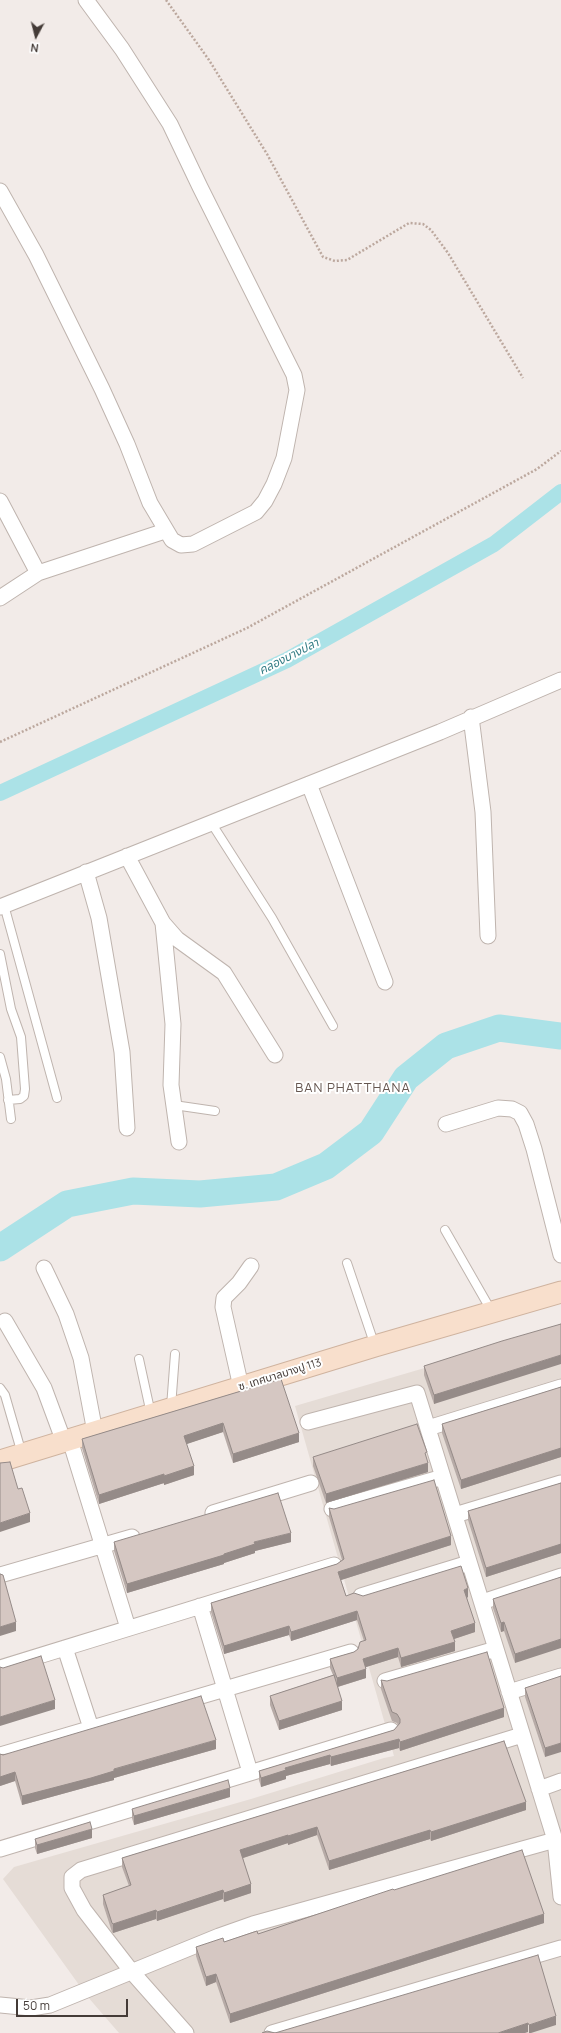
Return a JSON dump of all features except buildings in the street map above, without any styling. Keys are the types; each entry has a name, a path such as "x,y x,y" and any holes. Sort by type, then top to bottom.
{"street":[{"path":"0,191 36,255 102,389 127,444 150,503 165,531 172,540 181,544 193,544 256,512 265,501 274,484 284,458 297,390 294,375 170,124 122,49 86,0"},
{"path":"0,501 38,573"},
{"path":"0,598 38,573 165,531"},
{"path":"2,906 212,824 561,680"},
{"path":"471,717 483,812 488,936"},
{"path":"309,784 385,982"},
{"path":"127,856 163,923 177,939 224,973 275,1055"},
{"path":"86,872 100,918 122,1052 127,1128"},
{"path":"163,923 173,1024 170,1070 179,1142"},
{"path":"446,1124 498,1108 512,1109 520,1113 526,1124 534,1149 561,1255"},
{"path":"241,1387 223,1307 224,1298 239,1283 251,1266"},
{"path":"44,1268 66,1314 81,1358 95,1432"},
{"name":"ซ. เทศบาลบางปู 113","path":"0,1461 375,1346 561,1292"},
{"path":"5,1321 44,1388 67,1441 128,1628"},
{"path":"428,1428 561,1386"},
{"path":"308,1422 417,1393 555,1840 561,1897"},
{"path":"332,1509 443,1477"},
{"path":"199,1517 312,1483"},
{"path":"455,1515 561,1483"},
{"path":"0,1575 146,1533"},
{"path":"361,1596 469,1563"},
{"path":"0,1668 334,1565"},
{"path":"482,1602 561,1576"},
{"path":"200,1606 250,1772"},
{"path":"65,1648 91,1728"},
{"path":"384,1681 496,1648"},
{"path":"0,1755 351,1652"},
{"path":"509,1692 561,1676"},
{"path":"0,1849 391,1730"},
{"path":"186,2033 132,1972 84,1910 72,1888 72,1877 81,1870 522,1735"},
{"path":"539,1789 561,1781"},
{"path":"0,2005 31,2008 50,2005 219,1936 253,1924 555,1840"},
{"path":"272,2033 561,1948"}],"lane":[{"path":"212,824 272,918 333,1026"},
{"path":"2,906 57,1098"},
{"path":"0,954 11,1009 21,1037 25,1089 24,1096 20,1099 8,1100"},
{"path":"0,1057 11,1119"},
{"path":"174,1105 215,1111"},
{"path":"445,1230 492,1312"},
{"path":"347,1263 375,1346"},
{"path":"170,1409 175,1354"},
{"path":"139,1359 151,1415"},
{"path":"0,1388 5,1395 22,1454"}],"path":[{"path":"166,0 210,60 263,147 323,256 335,261 347,260 409,223 423,224 431,230 448,253 523,378"},
{"path":"0,742 247,628 537,469 561,451"}],"shaded area":[{"path":"561,1328 561,2033 119,2033 87,1996 3,1879 14,1867 394,1756 295,1406"}],"waterway":[{"name":"คลองบางปลา","path":"0,793 287,660 494,544 561,492"},
{"path":"0,1248 67,1204 133,1191 200,1194 276,1187 326,1166 371,1132 406,1078 446,1046 499,1028 561,1036"}],"district":[{"name":"BAN PHATTHANA","path":"353,1088"}]}
